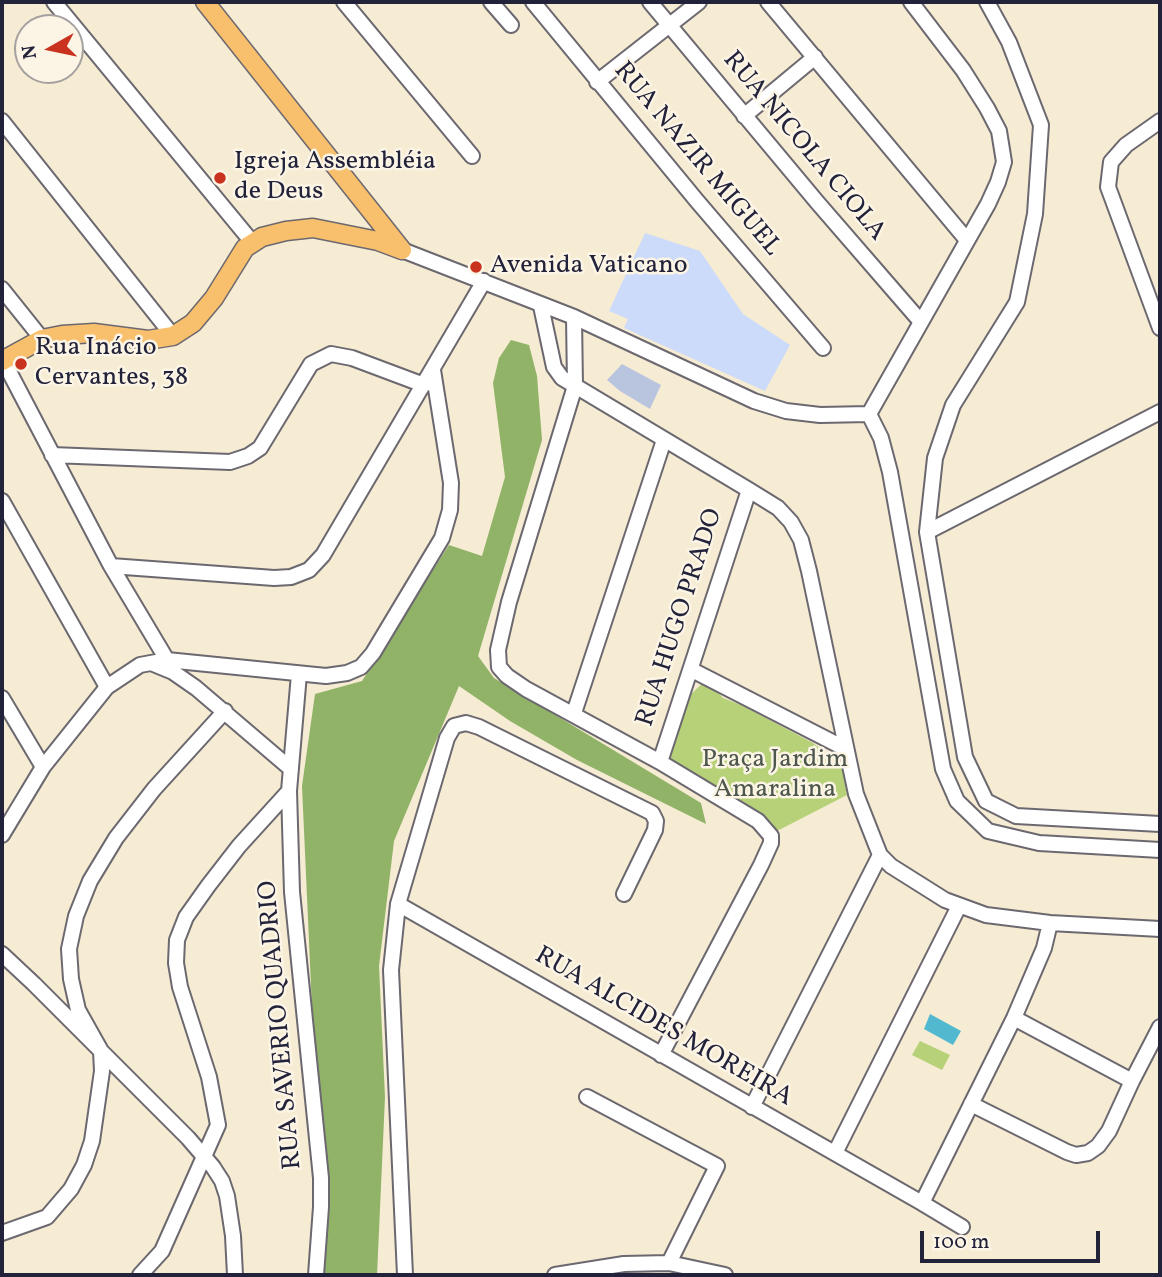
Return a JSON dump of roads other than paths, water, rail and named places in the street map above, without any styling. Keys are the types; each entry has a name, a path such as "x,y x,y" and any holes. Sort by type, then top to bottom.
{"main road":[{"path":"205,2 402,250"},
{"path":"2,360 42,339 62,335 94,333 148,340 173,336 193,323 214,298 245,248 262,237 286,230 313,229 378,241 402,250"}],"street":[{"path":"54,2 252,242"},
{"path":"344,2 472,156"},
{"path":"491,2 510,24"},
{"name":"RUA NAZIR MIGUEL","path":"533,2 597,82 823,348"},
{"name":"RUA NICOLA CIOLA","path":"650,2 921,322"},
{"path":"597,82 699,2"},
{"path":"768,2 966,239"},
{"path":"869,414 998,182 1004,162 999,131 963,69 911,2"},
{"path":"987,2 1009,43 1041,125 1035,214 1017,302 953,405 935,458 927,532 965,757 986,802 1016,816 1160,824"},
{"path":"744,116 815,57"},
{"path":"2,121 173,336"},
{"path":"1160,121 1126,145 1111,162 1108,187 1160,328"},
{"path":"402,250 574,317 754,401 786,411 820,415 869,414"},
{"path":"111,566 274,578 291,577 309,570 323,555 484,281"},
{"path":"2,289 42,339"},
{"path":"541,306 554,367 562,377 750,490 778,508 791,522 801,540 858,801 880,855 900,873 931,893 986,915 1050,923 1160,929"},
{"path":"574,317 575,386 512,591 498,650 499,667 507,676 758,821 771,836 771,843 761,865 661,1055"},
{"path":"52,455 218,462 248,457 260,448 311,364 331,354 352,358 424,385"},
{"path":"2,360 111,566 167,660"},
{"path":"2,835 43,767 107,687 140,665 167,660 326,676 347,673 361,667 373,653 442,538 450,510 450,483 433,370"},
{"path":"927,532 1160,412"},
{"path":"869,414 881,438 890,472 943,769 957,801 988,831 1040,843 1160,850"},
{"path":"574,713 664,440"},
{"name":"RUA HUGO PRADO","path":"660,762 750,490"},
{"path":"2,501 107,687"},
{"path":"150,663 173,673 225,711 291,769"},
{"path":"692,670 846,749"},
{"name":"RUA SAVERIO QUADRIO","path":"299,674 289,791 292,892 321,1178 316,1275"},
{"path":"2,698 43,767"},
{"path":"2,1233 47,1217 71,1189 84,1165 92,1141 102,1071 101,1051 78,1010 71,979 69,949 76,916 90,881 116,838 154,789 225,711"},
{"path":"405,1275 391,970 398,904 447,738 454,726 466,723 479,727 652,813 656,821 655,830 624,894"},
{"path":"140,1275 162,1251 218,1125 209,1077 180,987 176,963 177,940 186,917 208,886 239,845 289,791"},
{"path":"752,1107 880,855"},
{"name":"RUA ALCIDES MOREIRA","path":"398,904 962,1227"},
{"path":"835,1153 959,906"},
{"path":"922,1203 1014,1018 1038,964 1050,923"},
{"path":"2,954 203,1156 222,1181 228,1196 235,1275"},
{"path":"1014,1018 1132,1081"},
{"path":"971,1104 1042,1141 1076,1155 1088,1153 1098,1146 1109,1131 1160,1027"},
{"path":"587,1097 717,1166 668,1263"},
{"path":"555,1275 624,1264 668,1263 725,1275"}],"water":[{"path":"930,1014 961,1031 953,1045 924,1029"}],"place":[{"name":"Igreja Assembléia de Deus","path":"220,178"},
{"name":"Avenida Vaticano","path":"476,267"},
{"name":"Rua Inácio Cervantes, 38","path":"21,364"}],"park label":[{"name":"Praça Jardim Amaralina","path":"775,776"}]}
